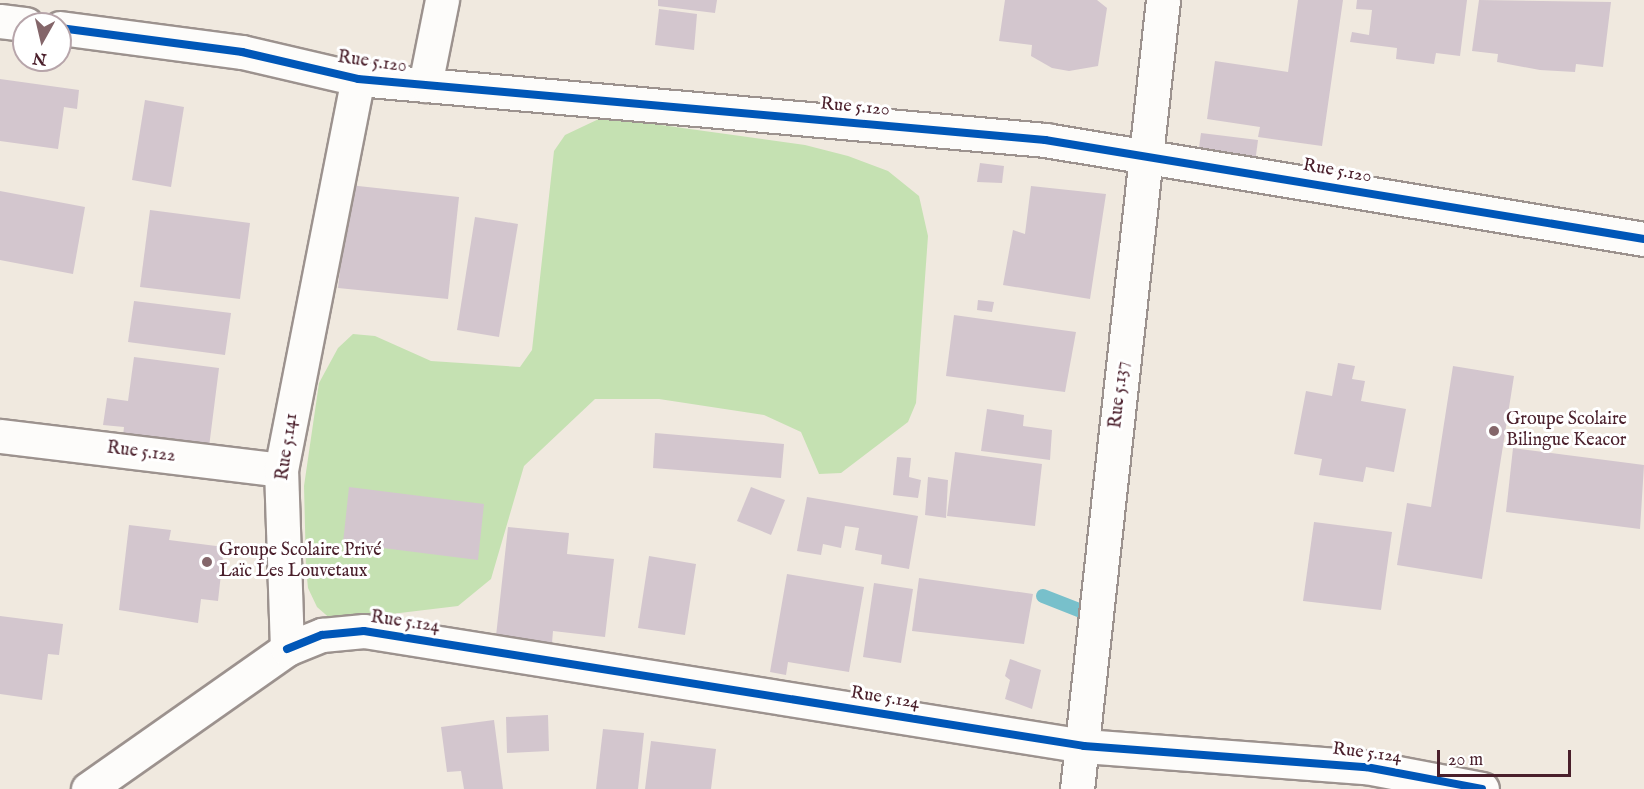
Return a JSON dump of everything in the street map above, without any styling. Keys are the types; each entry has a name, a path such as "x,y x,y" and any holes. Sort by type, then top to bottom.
{"street":[{"path":"425,84 442,0"},
{"name":"Rue 5.137","path":"1077,789 1084,746 1163,0"},
{"name":"Rue 5.120","path":"72,30 242,52 358,79 1046,140 1145,154 1644,239"},
{"name":"Rue 5.141","path":"287,649 281,470 358,79"},
{"name":"Rue 5.122","path":"0,436 281,470"},
{"name":"Rue 5.124","path":"287,649 322,635 364,631 1084,746 1366,767 1482,789"},
{"path":"88,789 287,649"}],"green space":[{"path":"603,117 805,145 848,156 888,171 919,196 928,236 916,403 908,422 841,473 819,474 801,432 764,415 659,399 595,399 524,466 491,579 458,606 333,621 317,607 308,588 306,568 304,486 319,383 338,348 353,334 375,336 431,361 520,367 532,350 554,151 565,135"}],"building":[{"path":"658,0 717,0 715,13 658,6"},
{"path":"1005,0 1097,0 1107,8 1098,66 1069,71 1052,68 1031,56 1032,45 999,41"},
{"path":"1298,0 1343,0 1322,146 1258,137 1260,127 1207,119 1215,61 1288,72"},
{"path":"1357,0 1467,0 1460,56 1436,53 1434,64 1396,59 1397,48 1350,42 1352,32 1369,35 1372,10 1356,9"},
{"path":"1479,0 1611,2 1603,67 1576,64 1575,72 1540,70 1497,62 1498,54 1472,51"},
{"path":"659,9 697,14 694,50 655,45"},
{"path":"0,79 79,90 77,109 64,107 58,149 0,141"},
{"path":"145,100 184,107 171,187 132,180"},
{"path":"1201,133 1258,140 1254,171 1197,162"},
{"path":"980,163 1004,166 1002,183 977,182"},
{"path":"349,185 459,197 448,299 338,288"},
{"path":"1031,186 1106,194 1090,299 1003,285 1013,230 1025,234"},
{"path":"0,191 85,207 73,274 0,260"},
{"path":"150,210 250,223 240,299 140,287"},
{"path":"475,217 518,224 499,337 457,330"},
{"path":"978,300 994,302 992,312 977,310"},
{"path":"134,301 231,313 225,355 128,342"},
{"path":"954,315 1076,332 1065,392 946,376"},
{"path":"134,357 219,368 209,447 123,436 124,427 103,425 107,398 128,401"},
{"path":"1338,363 1355,366 1352,379 1365,381 1361,401 1406,409 1394,472 1366,467 1363,482 1319,475 1322,459 1294,454 1306,391 1332,396"},
{"path":"1453,366 1514,376 1482,579 1397,565 1407,503 1431,507"},
{"path":"987,409 1024,415 1023,426 1052,430 1050,460 981,451"},
{"path":"655,433 784,444 781,478 653,468"},
{"path":"1513,448 1644,465 1640,529 1506,512"},
{"path":"955,452 1042,464 1035,526 947,516"},
{"path":"897,457 911,458 909,477 921,480 918,498 893,495"},
{"path":"928,477 948,480 946,518 925,515"},
{"path":"349,487 484,504 478,560 343,543"},
{"path":"751,487 785,500 771,535 737,521"},
{"path":"807,497 918,516 909,569 881,564 882,555 855,550 859,528 845,526 841,548 823,544 821,555 797,551"},
{"path":"1314,522 1392,532 1381,610 1303,601"},
{"path":"129,525 171,530 169,540 224,547 218,601 201,599 198,623 119,610"},
{"path":"508,527 569,533 567,554 614,559 605,637 553,631 552,643 496,636"},
{"path":"649,556 696,564 685,635 638,628"},
{"path":"787,574 864,587 849,672 788,662 786,675 770,672"},
{"path":"919,578 1033,594 1024,644 912,631"},
{"path":"874,583 913,589 901,663 863,657"},
{"path":"0,616 63,624 59,655 48,654 42,700 0,694"},
{"path":"1010,659 1041,670 1032,709 1005,699 1010,680 1005,676"},
{"path":"548,715 549,751 507,753 506,717"},
{"path":"494,720 503,789 464,789 461,771 447,772 441,727"},
{"path":"603,729 644,733 638,789 596,789"},
{"path":"651,741 716,749 711,789 645,789"}],"waterway":[{"path":"1043,596 1089,614"}],"cycle path":[{"path":"72,30 242,52 358,79 1045,140 1644,239"},
{"path":"287,649 322,635 364,631 1084,746 1366,767 1482,789"}],"place":[{"name":"Groupe Scolaire Bilingue Keacor","path":"1494,431"},
{"name":"Groupe Scolaire Privé Laïc Les Louvetaux","path":"207,562"}]}
